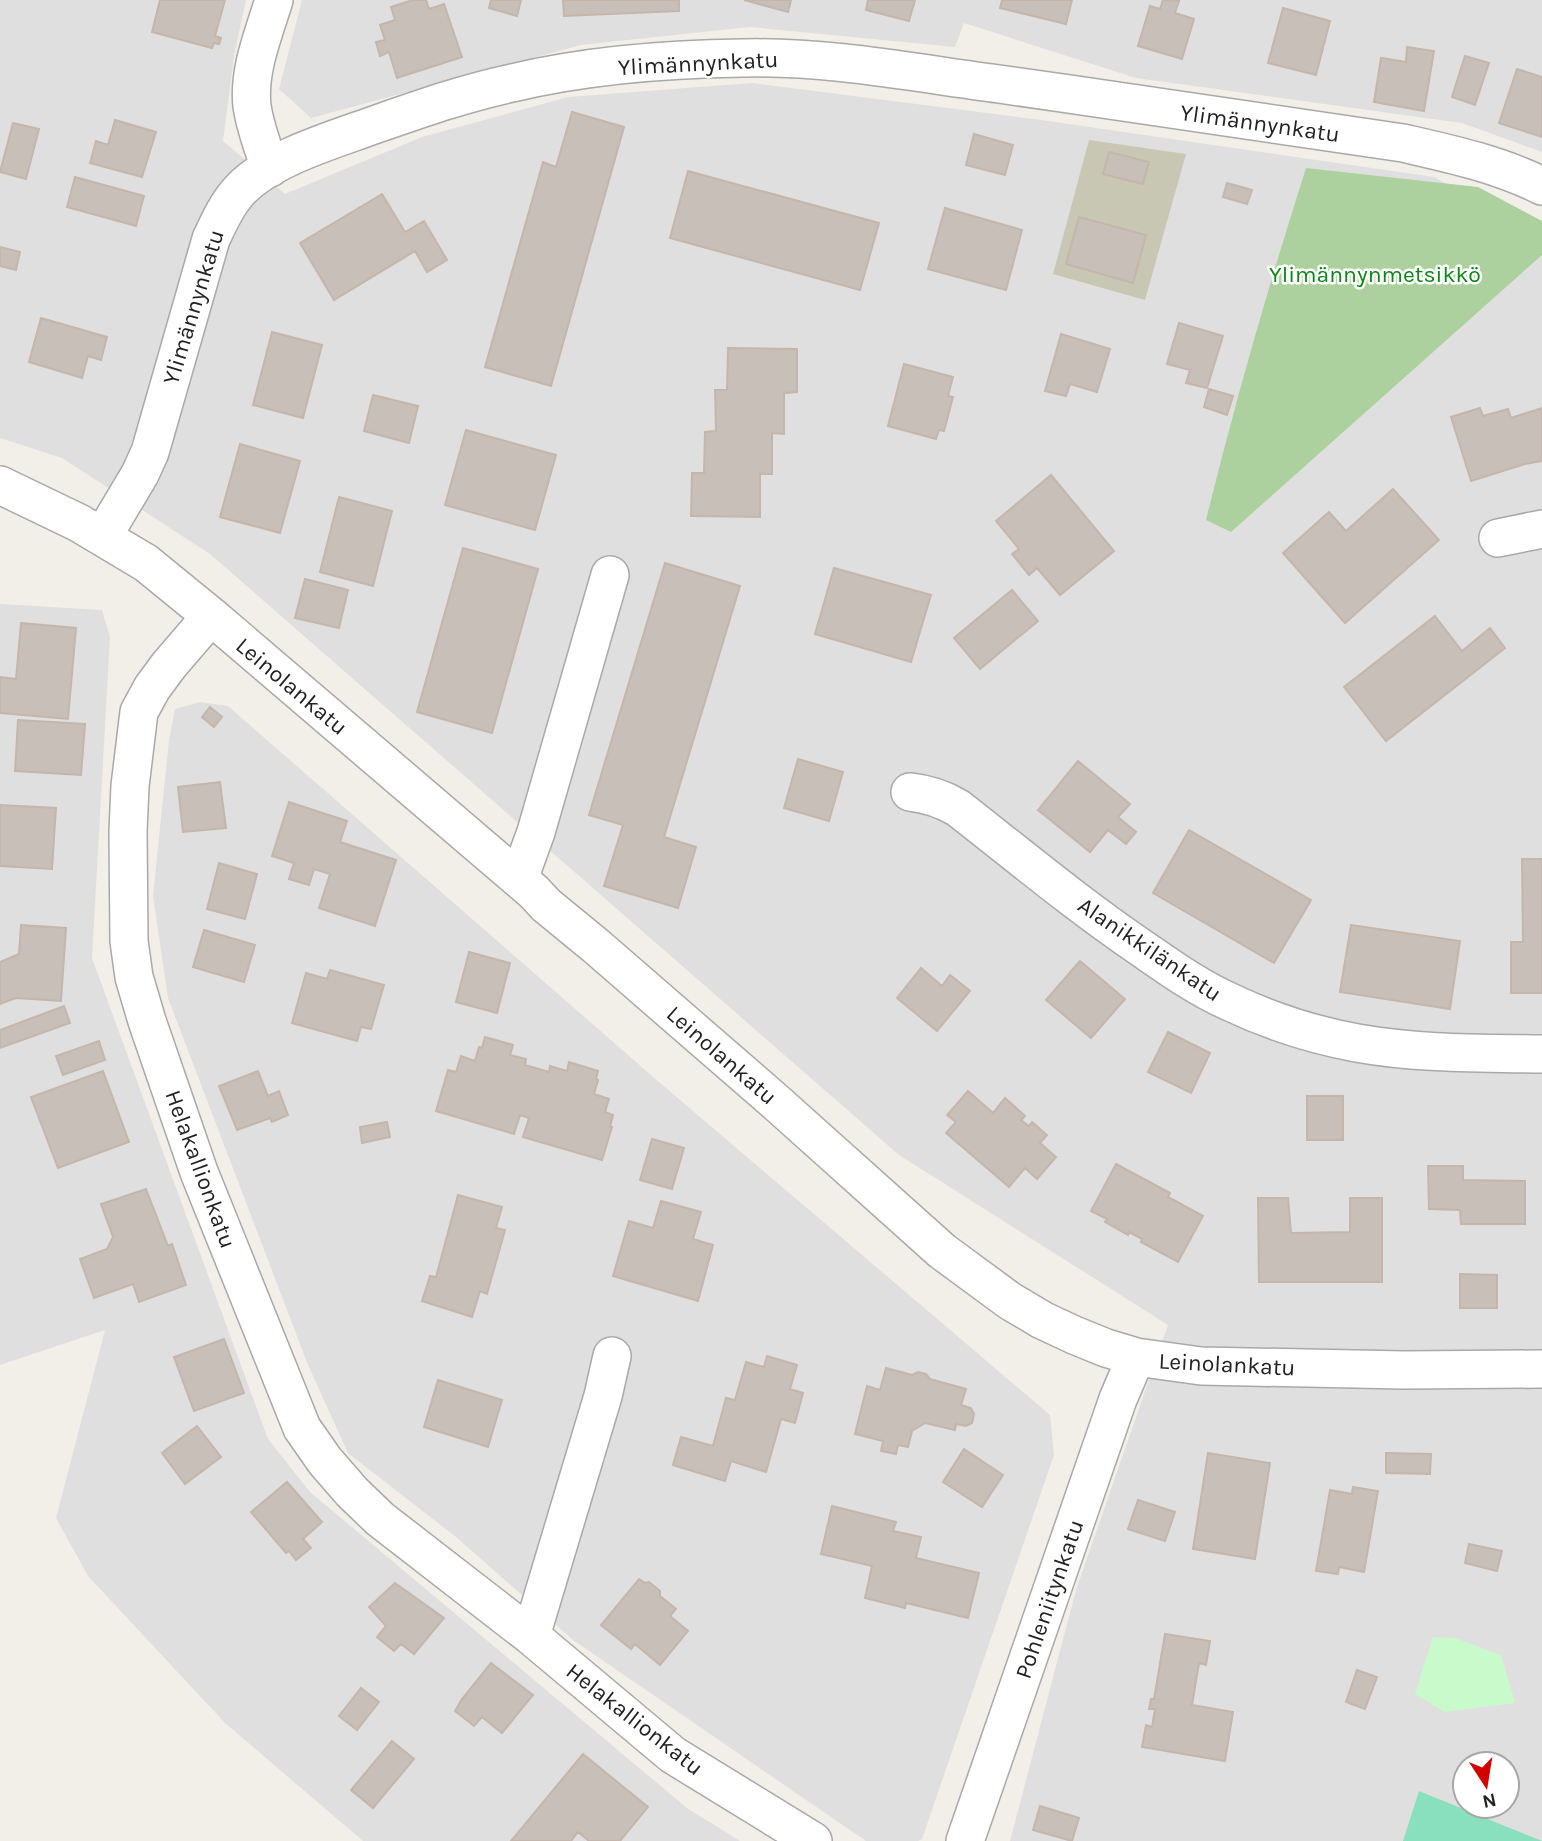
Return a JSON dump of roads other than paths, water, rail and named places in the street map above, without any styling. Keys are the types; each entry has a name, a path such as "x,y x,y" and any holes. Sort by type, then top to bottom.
{"street":[{"path":"270,168 256,125 252,81 274,0"},
{"name":"Ylimännynkatu","path":"103,536 150,452 211,239 238,192 270,168 300,153 409,113 514,82 612,66 744,58 856,64 1403,144 1448,153 1498,168 1542,186"},
{"name":"Leinolankatu","path":"0,485 79,523 146,563 519,879 942,1251 1010,1301 1042,1320 1096,1344 1136,1357 1201,1366 1404,1370 1542,1369"},
{"path":"1498,538 1542,529"},
{"path":"519,879 536,832 610,575"},
{"name":"Helakallionkatu","path":"211,616 169,664 139,712 130,786 129,941 134,977 147,1021 199,1172 302,1428 325,1461 380,1519 531,1636 673,1755 813,1841"},
{"name":"Alanikkilänkatu","path":"910,792 943,799 958,808 1085,908 1187,979 1229,1002 1278,1021 1355,1042 1439,1052 1542,1054"},
{"path":"531,1636 603,1396 612,1356"},
{"name":"Pohleniitynkatu","path":"965,1841 1118,1399 1136,1357"}],"park label":[{"name":"Ylimännynmetsikkö","path":"1375,274"}]}
